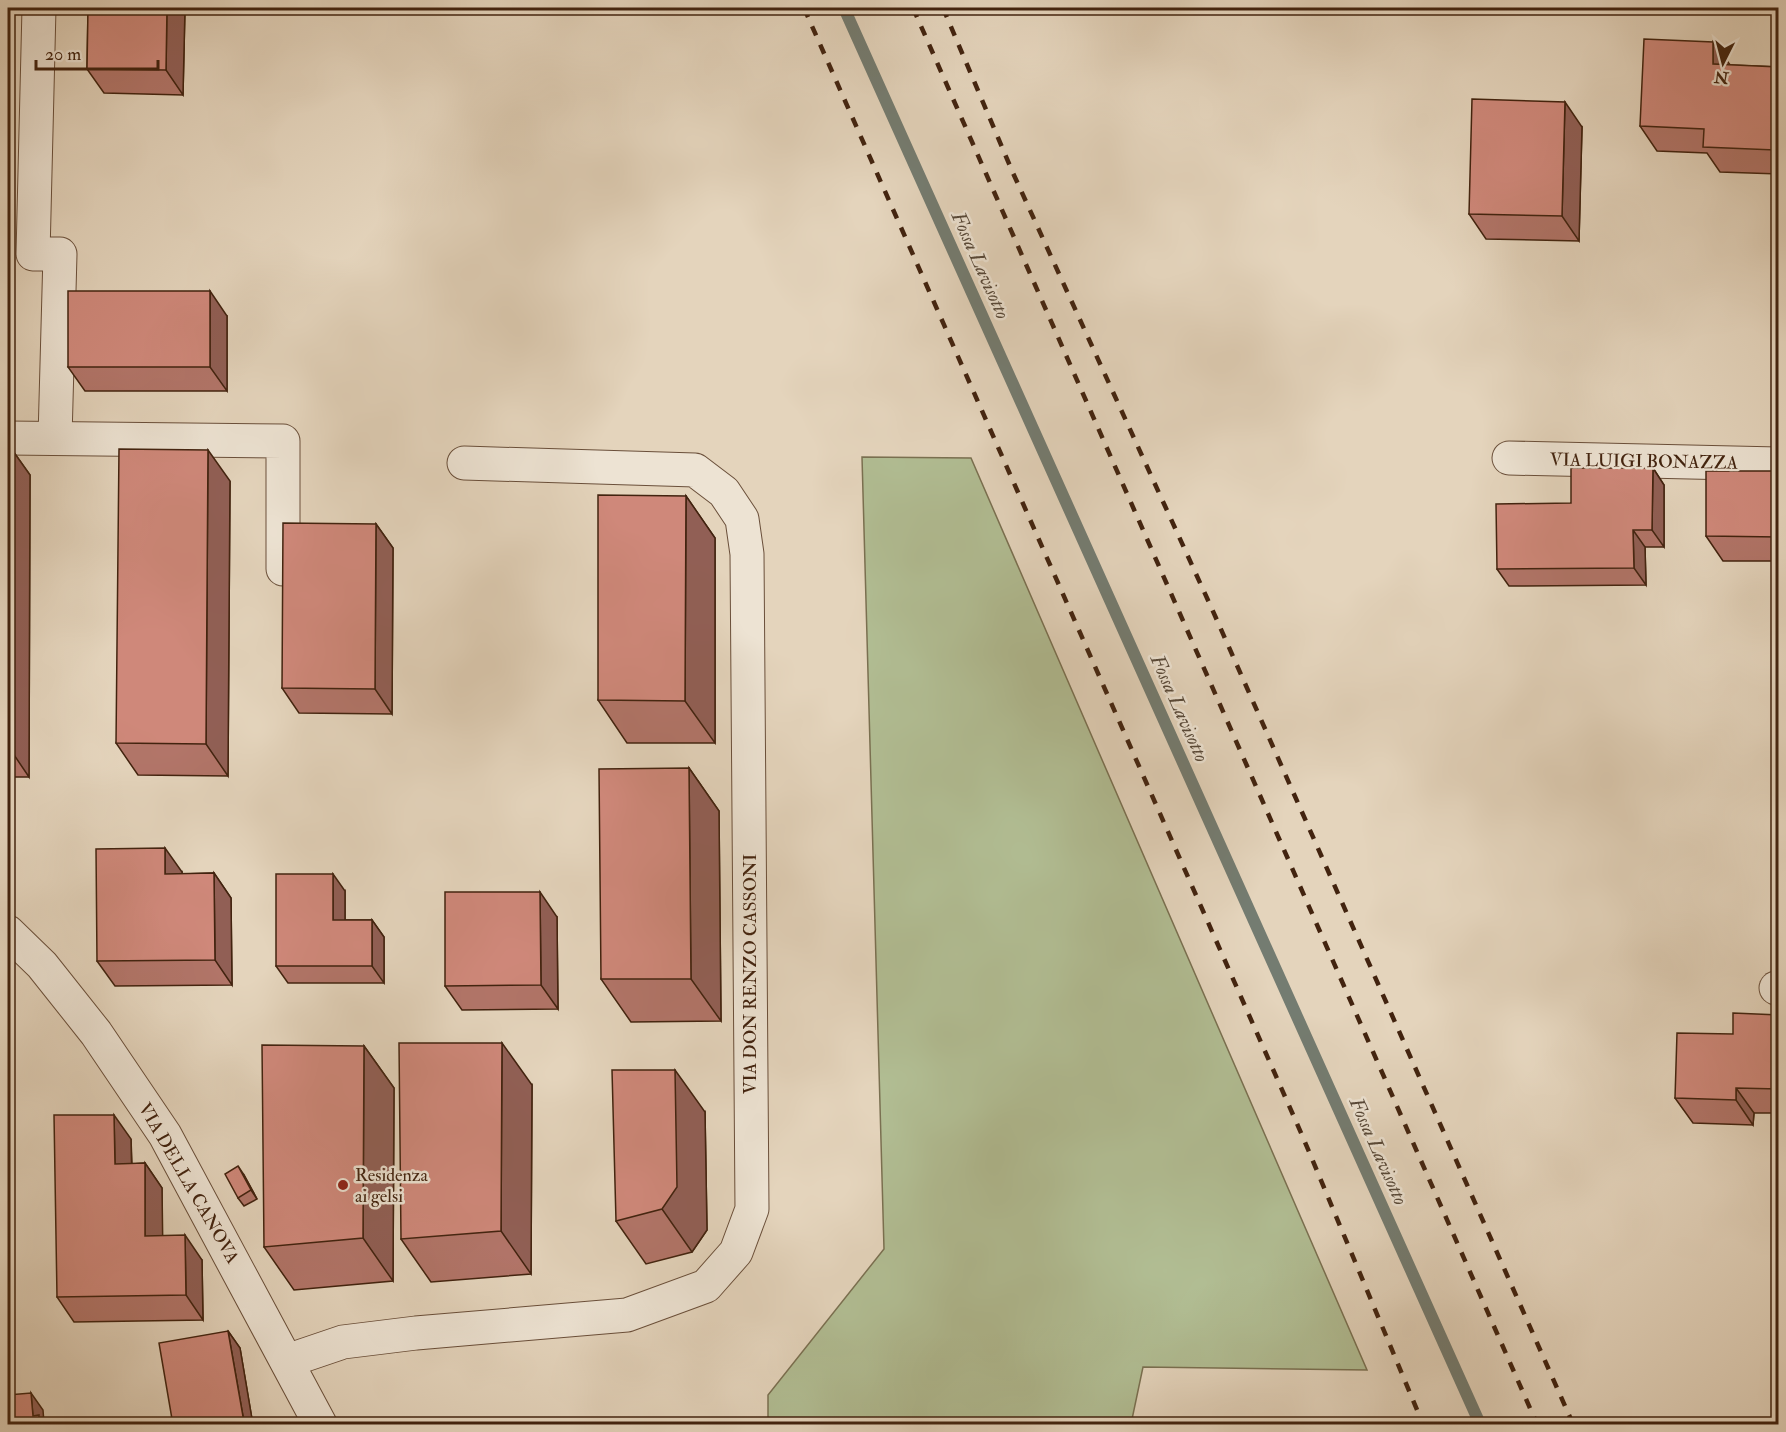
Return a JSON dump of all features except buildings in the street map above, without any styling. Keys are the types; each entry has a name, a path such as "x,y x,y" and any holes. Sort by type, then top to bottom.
{"street":[{"path":"39,8 33,254 60,254 55,438"},
{"path":"8,438 283,441 284,596"},
{"name":"VIA LUIGI BONAZZA","path":"1509,458 1779,464"},
{"name":"VIA DON RENZO CASSONI","path":"287,1361 343,1342 416,1333 627,1315 706,1286 736,1252 752,1209 747,554 742,519 723,492 695,470 464,463"},
{"name":"VIA DELLA CANOVA","path":"8,932 42,965 96,1033 165,1135 320,1425"}],"green space":[{"path":"862,457 971,458 1367,1370 1143,1367 1131,1424 768,1424 768,1395 884,1249"}],"waterway":[{"name":"Fossa Lavisotto","path":"844,8 1480,1424"}],"railway":[{"path":"804,8 1302,1135 1423,1424"},
{"path":"913,8 1537,1424"},
{"path":"943,8 1013,173 1212,609 1573,1424"}],"place":[{"name":"Residenza ai gelsi","path":"343,1185"}]}
